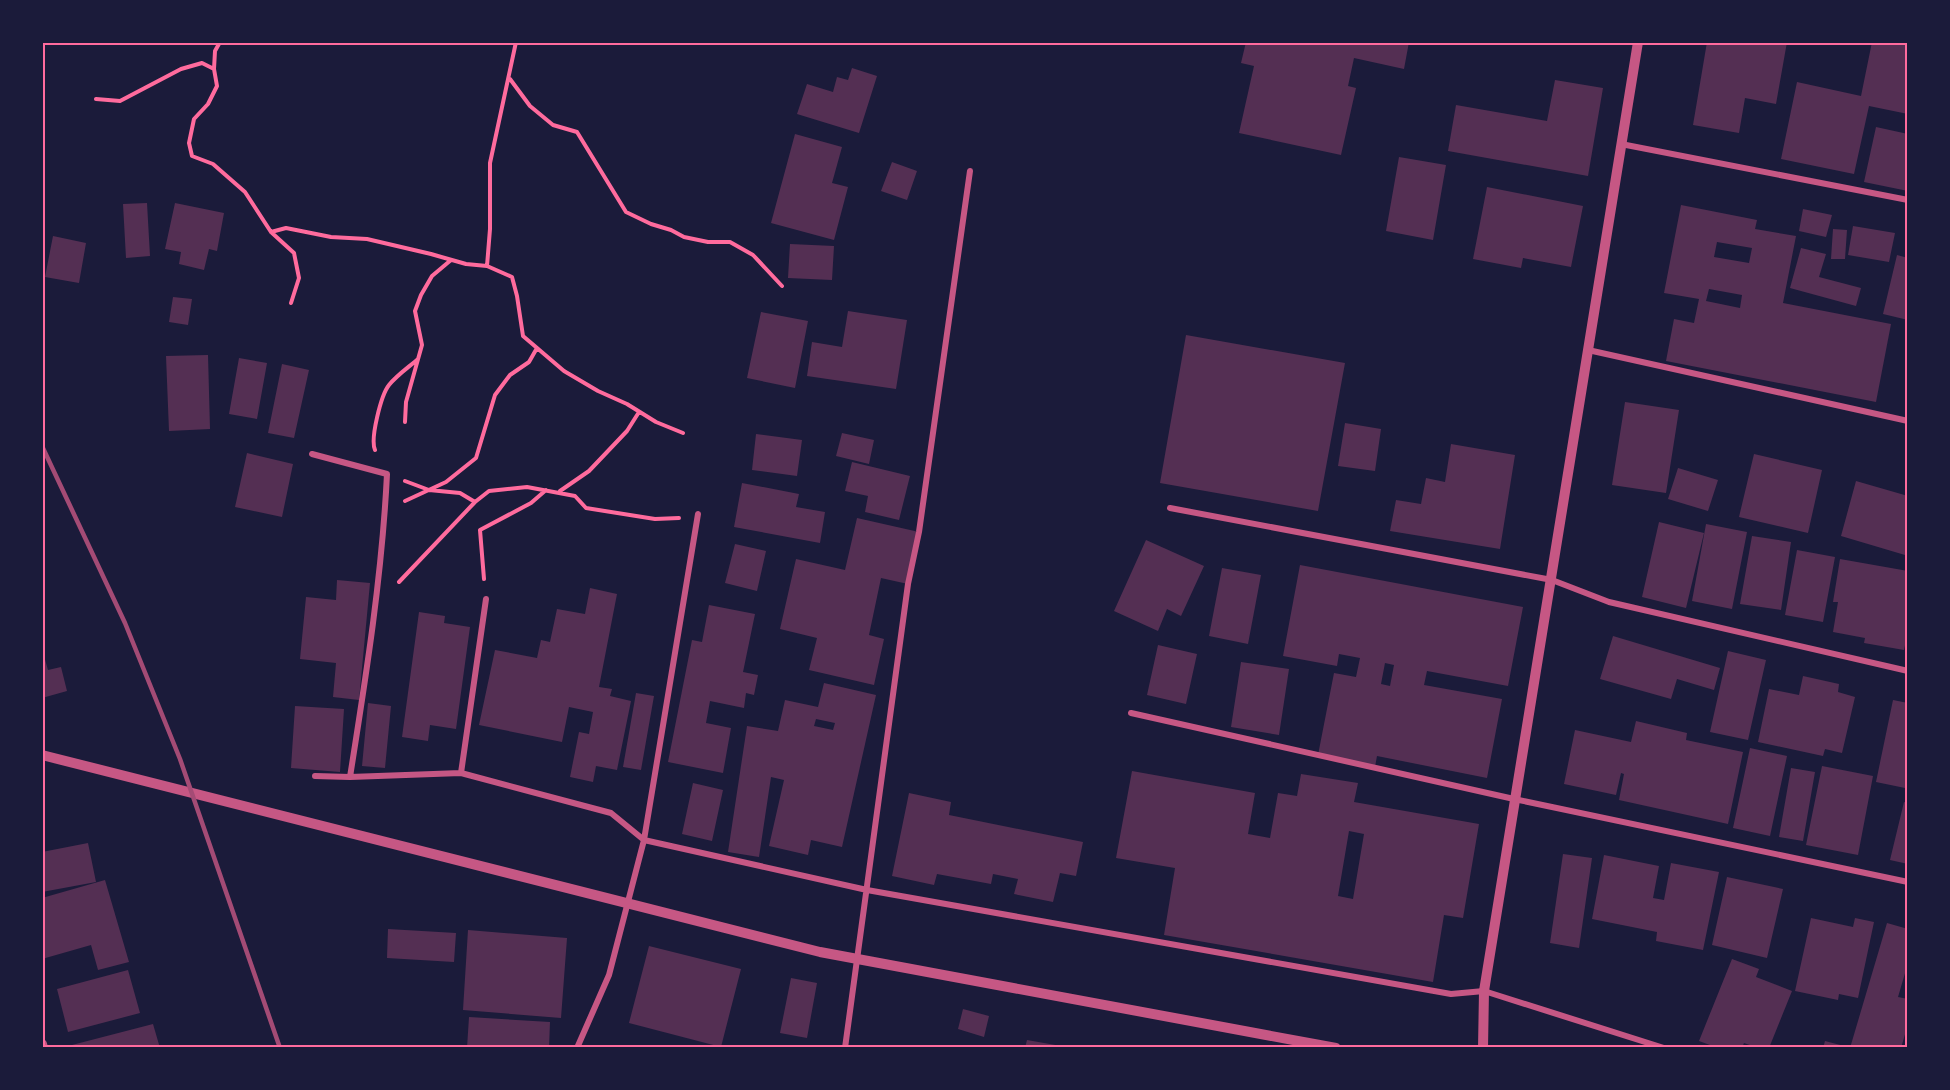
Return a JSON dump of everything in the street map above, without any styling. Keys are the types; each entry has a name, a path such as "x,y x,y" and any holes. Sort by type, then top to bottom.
{"street":[{"path":"1483,1048 1484,991 1638,42"},
{"path":"1621,144 1908,200"},
{"path":"845,1048 908,584 919,532 970,171"},
{"path":"1588,350 1908,421"},
{"path":"312,454 387,474 384,527 371,642 350,777"},
{"path":"1170,508 1552,580 1609,602 1908,671"},
{"path":"577,1048 609,975 644,840 699,514"},
{"path":"461,773 486,599"},
{"path":"1131,713 1514,799 1908,882"},
{"path":"42,755 820,952 1336,1048"},
{"path":"315,776 461,773 611,813 644,840 867,890 1451,994 1484,991 1664,1048"},
{"path":"42,1044 43,1048"}],"path":[{"path":"220,42 215,51 214,69 217,86 208,104 194,119 189,143 192,156 213,164 245,192 271,232 294,253 299,278 291,303"},
{"path":"487,266 490,229 490,163 510,79 516,42"},
{"path":"96,99 120,101 181,69 202,63 214,69"},
{"path":"510,79 530,106 553,125 578,132 626,212 684,237 708,243 730,242 753,255 782,286"},
{"path":"271,232 286,228 316,235 367,239 466,264 487,266 512,277 523,336 564,370 598,391 656,422 683,433"},
{"path":"405,422 406,402 422,345 415,311 432,276 452,260"},
{"path":"384,527 406,499 446,482 476,458 495,395 510,375 529,363 537,348"},
{"path":"418,359 388,386 379,411 373,444 387,474 429,490 460,493 475,502"},
{"path":"560,492 589,471 627,431 639,412"},
{"path":"397,584 475,502 489,491 527,487 546,489 575,496 586,508 655,519 699,514"},
{"path":"486,599 480,530 531,503 546,489"}],"building":[{"path":"1246,42 1409,42 1404,69 1354,58 1348,86 1356,88 1341,155 1239,133 1254,66 1241,63"},
{"path":"1707,42 1787,42 1776,104 1745,98 1739,133 1693,125"},
{"path":"1872,42 1908,42 1908,114 1869,106 1854,174 1781,159 1797,82 1861,96"},
{"path":"852,68 877,76 859,133 797,114 807,84 833,92 837,77 848,80"},
{"path":"1555,80 1603,88 1588,176 1448,151 1456,105 1547,121"},
{"path":"1876,127 1908,134 1908,191 1864,182"},
{"path":"795,134 842,147 832,183 848,187 834,240 771,223"},
{"path":"1399,157 1446,165 1433,240 1386,231"},
{"path":"892,162 917,171 907,200 881,191"},
{"path":"1487,187 1583,206 1571,267 1523,258 1521,268 1473,259"},
{"path":"147,203 150,256 126,258 123,204"},
{"path":"175,203 224,213 217,251 209,249 204,270 179,264 181,252 165,249"},
{"path":"1681,205 1757,220 1755,229 1796,236 1783,303 1891,324 1876,402 1666,361 1674,319 1694,323 1699,299 1664,293","holes":["1717,242 1752,248 1749,263 1714,257","1709,289 1742,295 1740,308 1706,301"]},
{"path":"1803,209 1832,215 1826,237 1799,231"},
{"path":"1853,226 1895,233 1889,262 1848,255"},
{"path":"1833,229 1847,230 1845,259 1831,259"},
{"path":"53,236 86,243 79,283 45,277"},
{"path":"790,244 834,246 832,280 788,278"},
{"path":"1801,248 1826,254 1819,277 1861,288 1856,306 1790,288"},
{"path":"1897,255 1908,258 1908,320 1883,314"},
{"path":"173,297 192,299 188,325 169,322"},
{"path":"848,311 907,320 896,389 807,376 812,342 842,347"},
{"path":"761,312 808,321 795,388 747,378"},
{"path":"1186,335 1345,363 1318,511 1160,483"},
{"path":"208,355 210,429 169,431 166,356"},
{"path":"239,358 267,363 257,419 229,414"},
{"path":"282,364 309,370 294,438 268,433"},
{"path":"1625,402 1679,410 1666,493 1612,485"},
{"path":"1345,423 1381,429 1375,471 1338,466"},
{"path":"842,433 874,440 869,464 836,456"},
{"path":"756,434 802,440 797,476 752,470"},
{"path":"1451,444 1515,455 1500,549 1390,531 1396,500 1421,504 1426,478 1445,482"},
{"path":"247,453 293,464 282,517 235,507"},
{"path":"1754,454 1822,470 1808,533 1739,517"},
{"path":"852,462 910,476 899,520 865,512 868,496 845,491"},
{"path":"1678,468 1718,480 1708,511 1668,499"},
{"path":"1856,481 1908,496 1908,545 1905,555 1841,536"},
{"path":"742,483 799,494 796,507 825,512 820,543 734,527"},
{"path":"857,518 919,532 908,584 881,578 869,635 884,639 874,685 809,670 817,638 780,629 796,559 845,570"},
{"path":"1659,522 1704,533 1686,608 1642,597"},
{"path":"1706,524 1747,532 1732,609 1692,601"},
{"path":"1752,536 1791,542 1781,610 1740,604"},
{"path":"1146,540 1204,566 1181,616 1167,609 1158,631 1114,611"},
{"path":"735,544 766,551 757,591 725,583"},
{"path":"1797,550 1835,557 1823,622 1785,615"},
{"path":"1840,559 1908,571 1908,631 1904,650 1864,643 1865,638 1833,632 1838,602 1833,602"},
{"path":"1300,565 1523,607 1508,686 1427,671 1424,685 1502,699 1487,778 1377,756 1375,767 1318,755 1334,673 1356,677 1360,658 1339,654 1337,666 1283,656","holes":["1385,663 1394,665 1390,686 1381,684"]},
{"path":"1222,568 1261,575 1248,644 1209,636"},
{"path":"337,580 370,583 359,700 333,697 336,663 300,659 306,597 336,600"},
{"path":"590,588 617,594 599,687 612,689 610,696 631,701 617,770 596,766 593,782 570,777 579,732 589,734 593,712 569,707 562,742 479,725 495,650 537,658 541,640 550,642 557,609 585,614"},
{"path":"709,605 755,614 743,672 758,675 754,695 746,693 744,708 710,701 706,723 731,728 723,773 668,762 692,640 702,642"},
{"path":"419,612 445,616 444,623 470,627 456,729 430,725 428,741 402,737"},
{"path":"1613,636 1720,668 1714,690 1677,679 1671,699 1600,679"},
{"path":"1158,645 1197,654 1186,704 1147,695"},
{"path":"42,649 48,670 61,667 67,691 42,698"},
{"path":"1728,651 1766,660 1748,740 1710,732"},
{"path":"1241,662 1289,669 1279,735 1231,727"},
{"path":"1803,676 1839,684 1838,692 1855,697 1842,753 1825,749 1823,756 1758,742 1769,689 1799,695"},
{"path":"824,683 876,695 842,847 811,840 808,855 769,846 784,780 771,777 759,857 728,852 747,726 778,731 785,700 818,707","holes":["816,719 835,723 833,730 814,726"]},
{"path":"636,693 654,696 641,770 623,767"},
{"path":"1893,700 1908,703 1908,776 1905,788 1876,782"},
{"path":"368,703 391,706 385,768 362,766"},
{"path":"295,706 344,709 340,772 291,768"},
{"path":"1636,721 1687,733 1686,740 1743,752 1728,824 1619,800 1624,774 1621,773 1616,795 1564,784 1575,730 1631,742"},
{"path":"1750,748 1787,756 1770,836 1733,828"},
{"path":"1822,766 1873,776 1858,855 1806,845"},
{"path":"1791,768 1815,772 1803,841 1779,837"},
{"path":"1132,771 1255,793 1248,834 1270,838 1278,793 1297,796 1301,774 1358,783 1354,802 1479,824 1463,918 1444,915 1433,982 1164,935 1175,868 1116,858","holes":["1349,831 1364,834 1353,899 1338,896"]},
{"path":"693,783 723,790 712,841 682,834"},
{"path":"909,793 951,802 949,815 1083,842 1076,876 1060,873 1053,902 1014,894 1018,879 993,874 991,884 937,874 934,885 892,876"},
{"path":"1904,802 1908,803 1908,864 1890,860"},
{"path":"88,843 96,882 42,892 42,852"},
{"path":"1563,854 1592,858 1579,948 1550,943"},
{"path":"1604,855 1659,866 1653,898 1664,900 1671,863 1719,872 1703,950 1656,941 1657,932 1592,919"},
{"path":"1727,877 1783,889 1767,958 1712,945"},
{"path":"105,880 129,962 98,970 91,945 42,959 42,898"},
{"path":"1811,918 1853,927 1855,918 1874,922 1858,998 1839,994 1838,1000 1795,991"},
{"path":"1887,923 1908,929 1908,963 1898,997 1908,999 1908,1024 1901,1048 1850,1048"},
{"path":"388,929 456,933 454,962 387,958"},
{"path":"468,930 567,938 561,1018 463,1010"},
{"path":"649,946 741,969 721,1047 629,1023"},
{"path":"1732,959 1759,969 1756,977 1792,991 1769,1048 1758,1048 1744,1043 1742,1048 1718,1048 1699,1041"},
{"path":"128,970 140,1013 68,1032 57,989"},
{"path":"791,978 817,983 807,1038 780,1033"},
{"path":"963,1009 989,1016 984,1037 958,1029"},
{"path":"469,1017 550,1022 549,1048 467,1048"},
{"path":"153,1024 160,1048 73,1048 72,1045"},
{"path":"1027,1040 1061,1046 1061,1048 1025,1048"},
{"path":"1825,1041 1848,1047 1848,1048 1823,1048"}],"railway":[{"path":"42,446 125,623 180,759 280,1048"}]}
